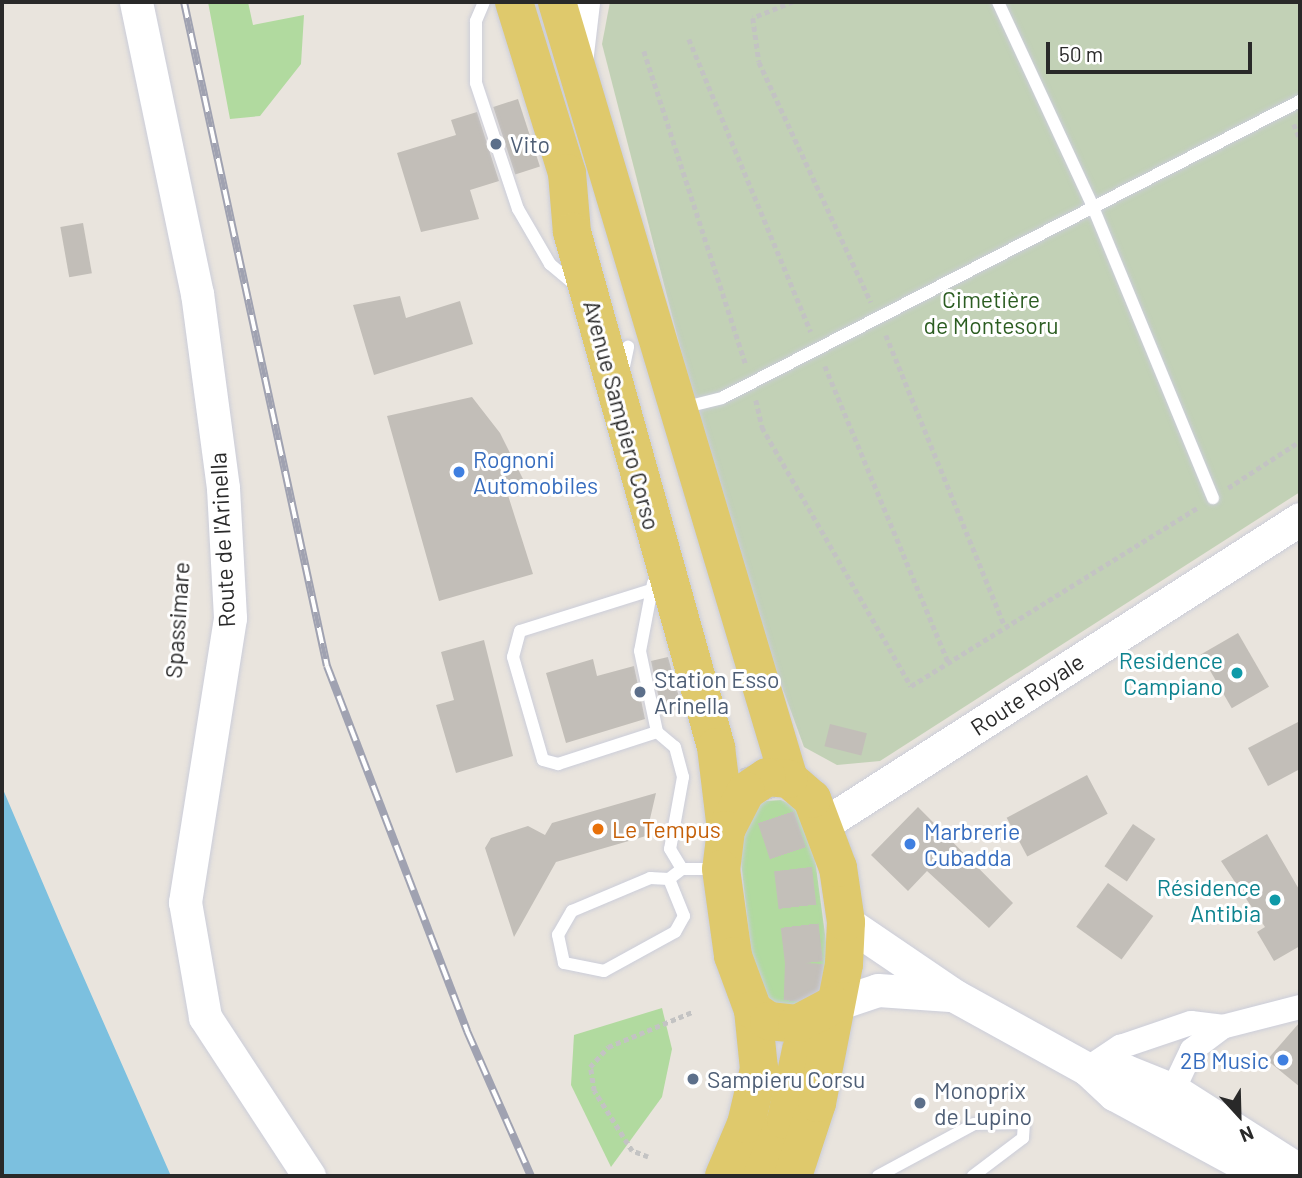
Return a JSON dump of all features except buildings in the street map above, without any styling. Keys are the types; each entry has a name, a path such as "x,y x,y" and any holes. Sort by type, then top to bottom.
{"main road":[{"name":"Route de l'Arinella","path":"136,2 197,293 223,488 228,579 230,618 185,902 205,1017 309,1176"},
{"name":"Avenue Sampiero Corso","path":"514,2 681,408 764,771"},
{"name":"Avenue Sampiero Corso","path":"556,2 575,68 583,166 572,232 617,397 656,574 716,747 726,830"},
{"path":"575,68 583,2"},
{"path":"583,166 592,230 767,777 746,790 726,830 721,869 733,956 753,1010 759,1069 746,1124 724,1176"},
{"path":"583,166 638,325 764,771 812,799 824,824 838,868 846,922 844,964 833,1005 817,1103 793,1176"},
{"name":"Route Royale","path":"824,824 1300,519"},
{"path":"846,922 955,996 1087,1069 1114,1094 1265,1176"},
{"path":"753,1010 769,1021 797,1024 833,1005 878,990 955,996"},
{"path":"747,1176 773,1110 792,1049 786,1120 762,1176"},
{"path":"1087,1069 1179,1076 1300,1171"}],"street":[{"path":"1087,1069 1120,1047 1191,1023 1222,1027 1300,1007"},
{"path":"1161,1033 1179,1076 1222,1027"}],"lane":[{"path":"484,2 476,21 476,83 518,209 550,264 590,298"},
{"path":"998,2 1093,207 1213,498"},
{"path":"681,408 722,398 1300,101"},
{"path":"617,397 628,347"},
{"path":"656,574 640,651 657,732 675,747 683,777 670,849 682,869"},
{"path":"656,574 520,631 513,657 543,760 558,764 657,732"},
{"path":"668,879 684,916 676,932 604,971 565,963 558,935 572,911 650,878 668,879 682,869 721,869"},
{"path":"878,1176 974,1124 1024,1124 1023,1138 973,1176"}],"path":[{"path":"689,39 948,662"},
{"path":"644,51 752,382 762,427 911,686 1300,441"},
{"path":"648,1157 632,1151 594,1091 590,1067 608,1047 692,1012"}],"green space":[{"path":"208,2 248,2 253,25 304,15 301,64 260,116 230,119"},
{"name":"Cimetière de Montesoru","path":"610,2 1300,2 1300,492 880,761 837,765 804,747 733,552 602,44"},
{"path":"781,800 794,806 811,829 828,957 825,986 813,1000 797,1007 769,1002 754,979 738,834 746,813 766,801"},
{"path":"662,1008 672,1049 662,1097 611,1167 571,1085 574,1035"}],"water":[{"path":"2,787 62,928 171,1176 2,1176"}],"tunnel":[{"path":"758,763 793,869 804,963 801,1050"}],"railway":[{"path":"184,2 327,666 467,1031 531,1176"}],"place":[{"name":"Vito","path":"496,144"},
{"name":"Rognoni Automobiles","path":"459,472"},
{"name":"Residence Campiano","path":"1237,673"},
{"name":"Station Esso Arinella","path":"640,692"},
{"name":"Le Tempus","path":"598,829"},
{"name":"Marbrerie Cubadda","path":"910,844"},
{"name":"Résidence Antibia","path":"1275,900"},
{"name":"2B Music","path":"1283,1060"},
{"name":"Sampieru Corsu","path":"693,1079"},
{"name":"Monoprix de Lupino","path":"920,1103"}]}
